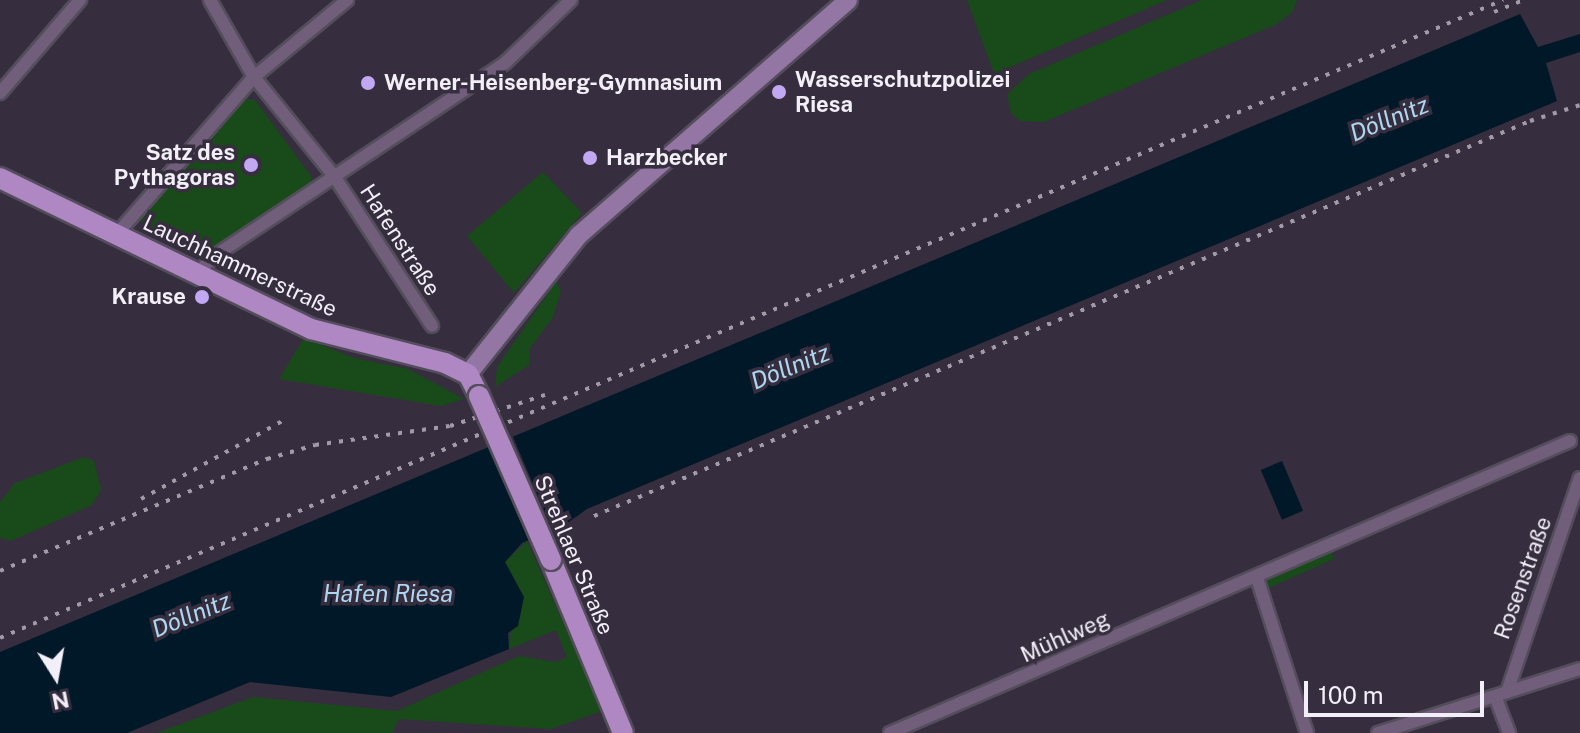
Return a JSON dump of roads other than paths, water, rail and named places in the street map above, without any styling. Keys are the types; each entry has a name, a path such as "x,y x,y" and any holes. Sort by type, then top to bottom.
{"main road":[{"path":"468,374 579,235 848,0"},
{"name":"Lauchhammerstraße","path":"0,178 311,329 420,355 468,374"},
{"name":"Strehlaer Straße","path":"468,374 551,560 623,733"}],"street":[{"path":"0,93 80,0"},
{"path":"210,0 254,77"},
{"path":"116,235 254,77 347,0"},
{"path":"196,274 216,255 505,63 571,0"},
{"name":"Hafenstraße","path":"254,77 334,176 432,326"},
{"name":"Mühlweg","path":"890,733 1570,441"},
{"name":"Rosenstraße","path":"1501,694 1580,478"},
{"path":"1257,578 1307,733"},
{"path":"1378,733 1580,669"},
{"path":"1501,694 1509,733"}],"water":[{"name":"Hafen Riesa","path":"1520,14 1538,47 1580,34 1580,52 1546,63 1557,101 587,509 563,526 522,543 505,562 524,597 518,626 508,633 509,649 391,697 250,682 127,733 0,733 0,652"},
{"path":"1282,461 1303,511 1282,520 1261,470"}],"railway":[{"path":"0,638 1503,0"},
{"path":"1494,12 1524,0"},
{"path":"594,516 1530,121 1580,105"},
{"path":"0,571 267,459 315,445 450,426 545,395"},
{"path":"141,499 284,420"}],"place":[{"name":"Werner-Heisenberg-Gymnasium","path":"368,83"},
{"name":"Wasserschutzpolizei Riesa","path":"779,92"},
{"name":"Harzbecker","path":"590,158"},
{"name":"Satz des Pythagoras","path":"251,165"},
{"name":"Krause","path":"202,297"}],"water label":[{"name":"Döllnitz","path":"1389,119"},
{"name":"Döllnitz","path":"790,367"},
{"name":"Döllnitz","path":"191,615"}]}
